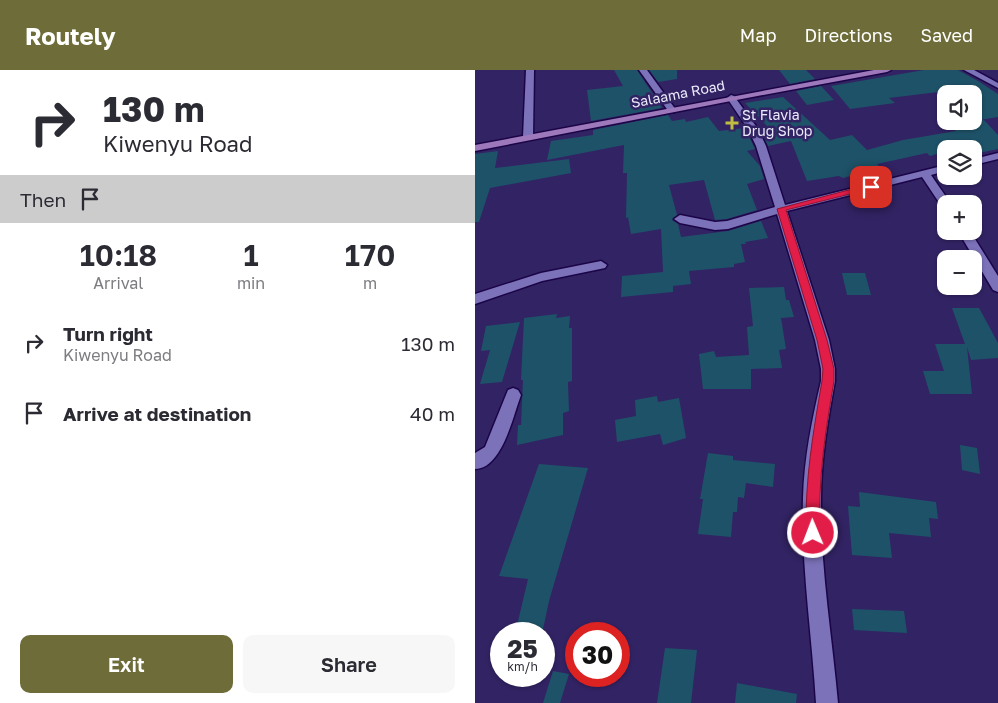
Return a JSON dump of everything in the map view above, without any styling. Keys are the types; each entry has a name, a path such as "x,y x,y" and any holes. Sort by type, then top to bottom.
{"main road":[{"name":"Salaama Road","path":"475,148 731,98 887,70"}],"street":[{"path":"528,137 530,70"},
{"path":"643,70 672,110"},
{"path":"968,70 998,86"},
{"path":"731,98 753,129 761,146 822,340 828,369 828,381 816,451 812,496 816,577 824,646 827,703"},
{"path":"982,160 998,156"},
{"path":"680,219 715,226 728,225 781,209 937,171"},
{"path":"925,174 939,195"},
{"path":"969,240 998,287"},
{"path":"475,299 541,277 601,265"},
{"path":"475,461 479,461 491,452 513,395"}],"building":[{"path":"614,70 637,70 662,108 591,121 587,90 623,86"},
{"path":"649,70 677,70 677,79 658,82"},
{"path":"779,70 806,70 815,79 790,84"},
{"path":"924,70 958,70 998,94 998,117 982,120 982,85 937,85 937,92 889,98 895,103 850,109 831,86"},
{"path":"821,86 834,100 807,105 796,91"},
{"path":"783,97 830,140 852,135 867,150 903,140 955,130 982,130 982,120 984,120 998,135 998,149 982,152 982,140 937,140 937,154 930,156 927,153 877,164 881,168 843,178 839,176 807,181 791,141 768,146 759,127 767,126 745,103"},
{"path":"668,115 672,121 685,119 686,122 708,117 719,131 745,128 755,149 747,151 760,166 764,179 747,184 757,210 727,219 715,220 704,180 669,185 677,215 672,220 678,224 681,237 728,231 761,221 768,238 741,244 745,262 734,264 734,267 689,271 691,284 673,286 673,292 621,297 622,276 663,272 661,229 631,234 628,217 626,218 627,173 623,173 624,145 547,160 551,141 593,135 593,130"},
{"path":"498,151 495,168 569,159 571,173 490,188 479,222 475,222 475,154"},
{"path":"842,273 865,273 871,295 847,295"},
{"path":"784,287 786,300 789,300 794,317 781,318 786,349 779,350 782,368 751,369 751,389 703,389 699,354 714,351 716,357 749,355 747,327 753,326 749,288"},
{"path":"952,308 979,308 998,343 998,358 971,360 967,347 972,394 930,394 923,371 944,371 935,344 965,344"},
{"path":"557,314 556,318 570,316 569,328 572,328 572,381 568,382 569,411 563,413 563,435 517,445 518,425 521,425 524,318"},
{"path":"520,322 502,382 480,384 490,350 481,351 486,326"},
{"path":"657,396 658,402 679,398 686,438 663,445 660,434 617,442 615,420 636,416 635,400"},
{"path":"960,445 977,448 980,474 962,470"},
{"path":"708,453 733,456 733,460 775,464 773,487 746,483 744,498 738,497 737,512 733,512 731,537 698,534 703,499 700,499"},
{"path":"539,464 588,468 545,622 518,622 528,579 499,576"},
{"path":"859,492 936,502 938,519 929,518 931,537 889,533 892,558 852,555 848,506 860,507"},
{"path":"852,609 904,611 907,633 854,630"},
{"path":"665,648 697,650 691,703 657,703"},
{"path":"555,671 565,673 565,687 560,703 543,703 548,687 555,687"},
{"path":"737,683 797,694 796,703 735,703"}],"place":[{"name":"St Flavia Drug Shop","path":"732,123"}],"route":[{"path":"813,533 812,496 816,451 828,381 828,369 822,340 781,209 871,187"}]}
